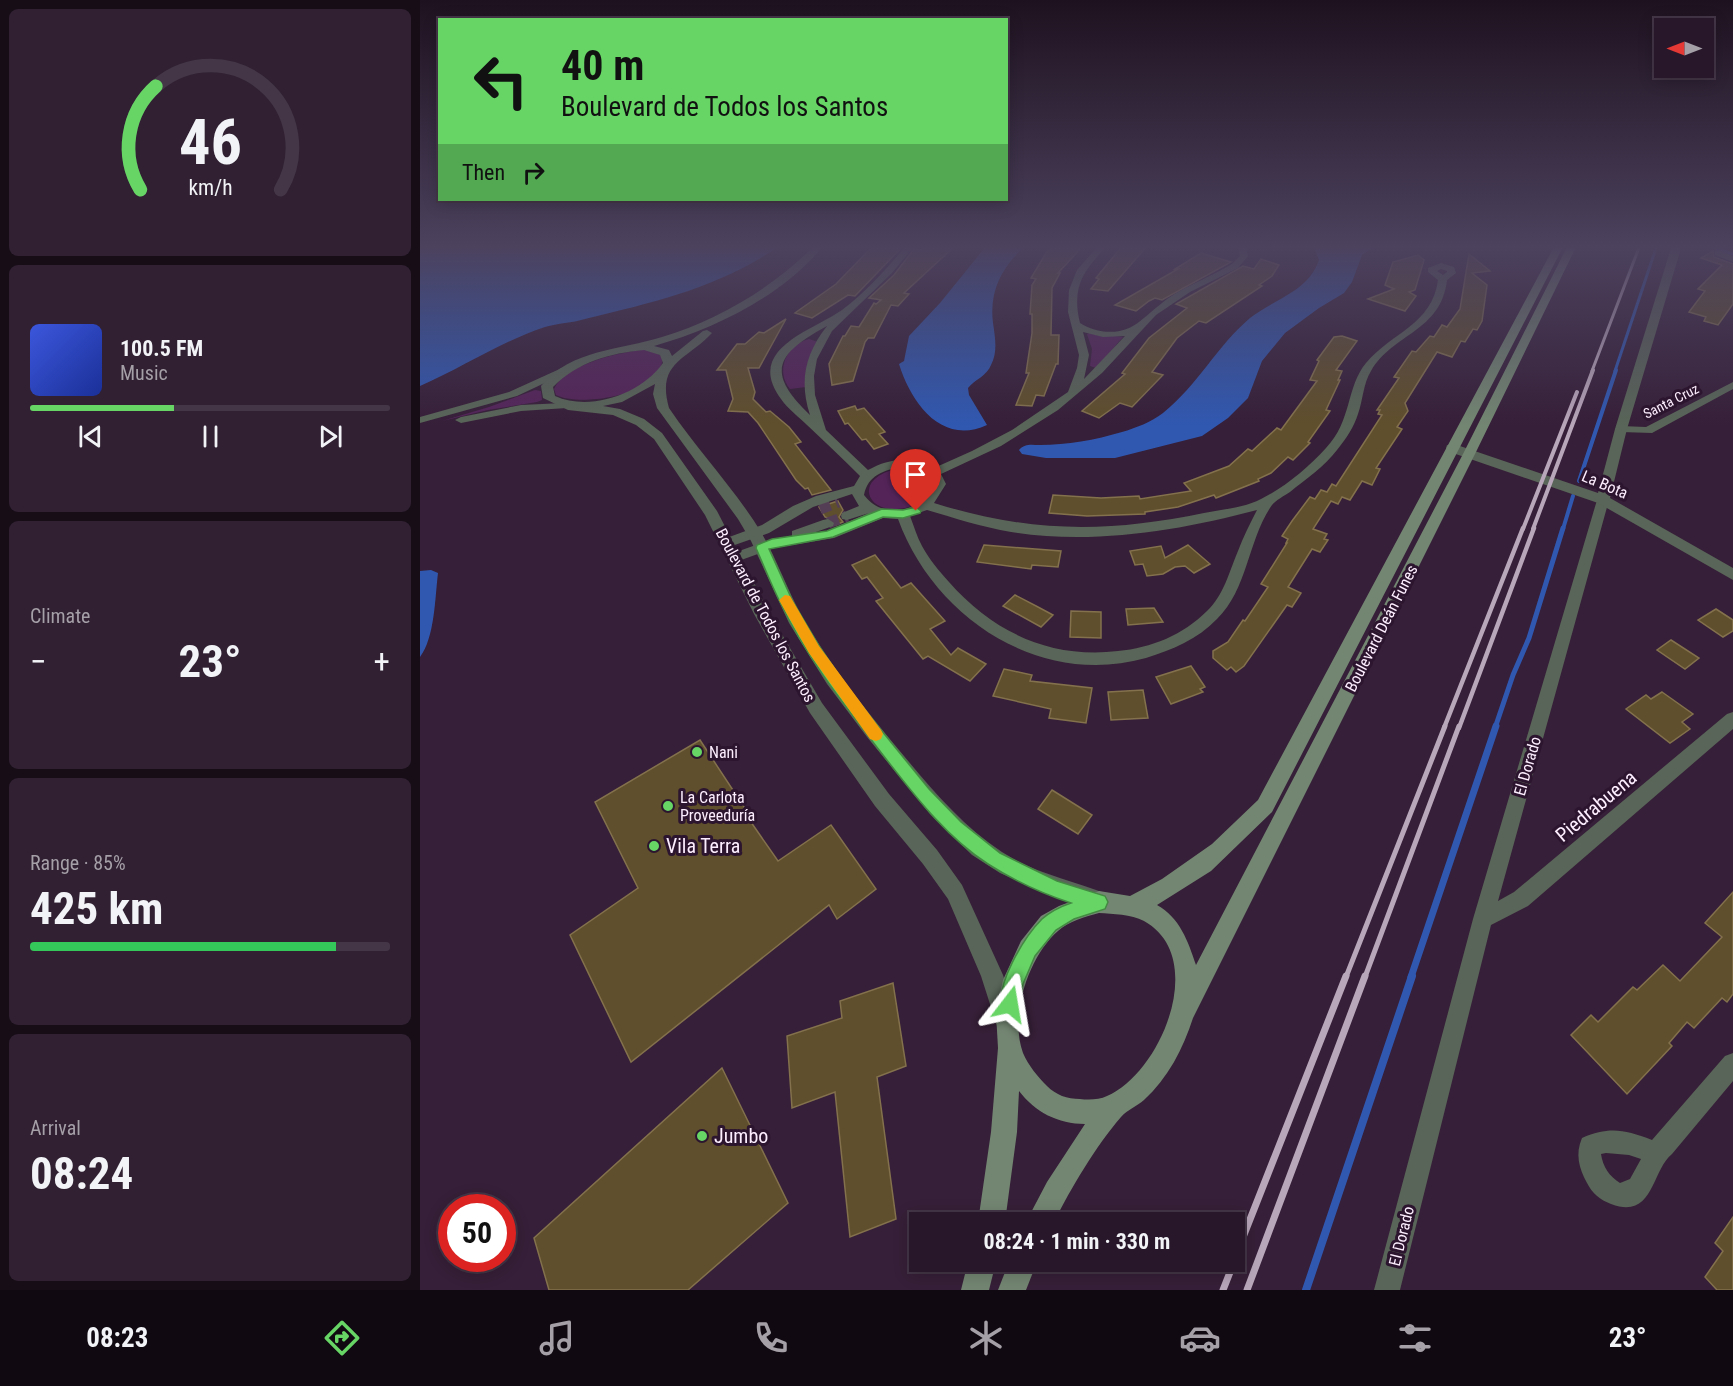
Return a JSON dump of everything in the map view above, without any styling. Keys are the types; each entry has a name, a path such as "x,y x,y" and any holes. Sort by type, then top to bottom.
{"main road":[{"name":"Boulevard Deán Funes","path":"1185,1009 1531,305"},
{"name":"Boulevard Deán Funes","path":"1131,906 1188,877 1222,850 1265,806 1540,305"},
{"path":"992,1212 1004,1132 1008,1036 1014,984 1028,950 1050,924 1070,912 1099,902 1131,906 1150,913 1167,926 1173,935 1187,972 1185,1009 1154,1072 1140,1088 1114,1106 1054,1191 1045,1212"},
{"path":"1008,1036 1024,1077 1041,1098 1061,1109 1085,1113 1114,1106"},
{"path":"975,1290 980,1272"},
{"path":"1012,1290 1019,1272"}],"street":[{"path":"424,424 513,394 598,355 683,334 720,317 739,305"},
{"path":"424,424 505,410 570,406 624,398 640,391 666,370 682,351 701,337 756,305"},
{"path":"851,305 782,353 776,364 774,375 776,385 786,398 867,476"},
{"path":"1072,305 1075,324 1083,346 1084,359 1081,374 1072,394"},
{"path":"934,472 1010,438 1046,414 1109,360 1134,330 1166,305"},
{"path":"926,505 1002,525 1060,532 1100,532 1169,525 1267,502 1329,452 1343,433 1352,415 1360,383 1367,369 1379,353 1429,316 1437,305"},
{"name":"El Dorado","path":"1388,1290 1483,919 1603,500 1621,429 1659,305"},
{"path":"821,430 810,394 812,360 821,339 841,314"},
{"path":"1075,324 1097,334 1116,335 1134,330"},
{"path":"803,337 821,339"},
{"path":"631,348 660,350 669,357 666,370"},
{"path":"564,370 547,386 547,393 553,402 570,406"},
{"name":"Boulevard de Todos los Santos","path":"666,370 659,394 663,408 763,538 786,603 814,649 846,697 923,794 964,835 994,858 1054,889 1099,902"},
{"name":"Santa Cruz","path":"1621,429 1648,431 1733,385"},
{"path":"786,398 810,394"},
{"name":"Boulevard de Todos los Santos","path":"570,406 597,408 630,417 658,436 712,514 729,551 816,708 882,800 955,892 970,921 992,975 1008,1036"},
{"name":"La Bota","path":"1461,451 1603,500 1733,575"},
{"path":"838,502 859,492 867,476 876,469 902,463 914,463 934,472 939,478 939,492 926,505 903,514 882,513 867,508 847,516"},
{"path":"763,538 801,506 829,495 859,492"},
{"path":"859,492 867,508"},
{"path":"903,514 915,544 929,566 966,607 990,628 1027,647 1065,657 1108,659 1146,653 1185,637 1212,616 1229,593 1244,551 1267,502"},
{"path":"729,551 763,538 801,516 820,509"},
{"path":"763,538 829,535 882,513"},
{"path":"801,516 809,530"},
{"path":"763,538 809,530 828,522"},
{"name":"Piedrabuena","path":"1483,919 1521,899 1733,719"},
{"path":"1654,1153 1665,1146 1733,1064"}],"shaded area":[{"path":"1087,334 1123,337 1096,368 1090,366 1092,349"},
{"path":"809,339 818,342 806,387 790,389 783,374 785,360 794,347"},
{"path":"649,350 662,356 660,369 651,380 637,388 620,395 584,400 568,399 556,395 554,389 568,373 606,357"},
{"path":"535,390 541,391 542,400 442,421 489,407"},
{"path":"912,468 928,475 933,487 927,497 909,507 894,509 882,507 874,502 870,495 870,487 875,479 885,472"}],"water":[{"path":"420,305 638,305 528,333 420,386"},
{"path":"938,305 993,305 995,355 987,372 968,388 969,395 987,425 971,430 956,430 931,417 920,406 904,379 899,364 904,361 909,336"},
{"path":"1269,305 1324,305 1285,333 1262,361 1248,398 1228,418 1202,436 1115,458 1046,458 1022,454 1019,450 1029,445 1081,442 1133,429 1148,422 1163,413 1186,391 1227,341 1259,311"},
{"path":"431,570 438,573 434,616 429,639 420,657 420,571"}],"building":[{"path":"806,305 832,305 812,318 795,313"},
{"path":"873,305 891,305 874,338 868,338 865,342 853,381 832,385 829,364 843,336 851,326 859,327"},
{"path":"1031,305 1052,305 1051,335 1059,335 1058,364 1056,364 1044,396 1036,395 1032,406 1016,405 1029,373 1026,373 1032,333 1032,314 1030,314"},
{"path":"1116,305 1144,305 1136,311"},
{"path":"1179,305 1233,305 1206,323 1199,321 1177,338 1152,372 1163,375 1132,407 1120,403 1099,418 1082,411 1125,374 1122,373 1149,338 1187,308"},
{"path":"1387,305 1409,305 1405,311"},
{"path":"1461,305 1484,305 1482,321 1477,330 1473,329 1465,342 1461,341 1452,357 1437,352 1405,403 1408,411 1397,427 1402,429 1376,468 1380,469 1372,485 1362,481 1350,500 1342,497 1338,504 1331,501 1313,529 1327,534 1324,539 1328,540 1320,552 1312,549 1288,587 1301,593 1292,607 1287,605 1244,666 1236,672 1231,667 1227,670 1213,658 1213,651 1228,642 1268,587 1261,584 1287,543 1288,539 1282,536 1310,497 1315,499 1321,490 1327,492 1332,484 1336,486 1382,415 1378,414 1380,410 1377,410 1399,378 1394,377 1412,351 1416,352 1430,336 1434,337 1442,325 1447,327"},
{"path":"1694,305 1732,305 1718,325 1704,321 1706,317 1689,312"},
{"path":"786,319 759,368 748,368 755,392 753,399 766,412 770,411 789,427 801,442 795,444 831,490 812,495 808,488 805,489 796,480 758,423 748,412 728,411 733,399 726,370 717,370 737,344 745,344 759,332 764,333"},
{"path":"1342,336 1357,341 1336,370 1342,371 1326,410 1330,411 1308,442 1310,443 1293,460 1288,457 1271,473 1258,479 1259,481 1216,498 1214,495 1178,507 1145,512 1145,514 1087,516 1049,513 1053,495 1101,498 1139,496 1140,499 1191,491 1184,483 1229,466 1248,449 1252,451 1277,428 1281,430 1317,381 1310,380 1319,361 1317,360 1334,337"},
{"path":"855,406 857,410 864,408 885,432 879,434 888,444 874,449 866,439 862,440 848,423 845,424 838,411"},
{"path":"838,501 843,510 839,517 843,522 836,525 835,521 825,517 819,507"},
{"path":"984,545 1061,551 1058,567 1032,565 1031,569 977,562"},
{"path":"1188,545 1210,564 1194,573 1185,566 1175,567 1163,574 1147,576 1143,564 1135,565 1130,551 1161,546 1165,558"},
{"path":"875,555 901,588 911,583 945,621 930,629 951,655 958,648 986,664 970,681 928,656 923,659 876,601 883,598 867,577 862,579 852,565"},
{"path":"1015,595 1053,615 1041,627 1003,606"},
{"path":"1154,608 1163,622 1128,625 1126,609"},
{"path":"1716,609 1733,620 1733,631 1723,637 1698,620"},
{"path":"1071,611 1101,612 1101,638 1070,637"},
{"path":"1671,640 1699,658 1685,669 1657,650"},
{"path":"1191,666 1205,687 1200,689 1203,692 1171,704 1156,677"},
{"path":"1004,669 1032,675 1030,681 1092,688 1086,723 1049,718 1051,709 993,696"},
{"path":"1143,690 1148,718 1111,720 1108,692"},
{"path":"1662,692 1693,714 1682,722 1690,729 1670,743 1626,709 1646,695 1651,699"},
{"path":"700,740 746,810 744,812 778,861 831,825 876,889 837,919 829,905 631,1062 570,935 638,888 595,802"},
{"path":"1052,790 1092,815 1078,834 1038,809"},
{"path":"1733,892 1733,994 1727,1002 1722,998 1694,1028 1687,1022 1669,1043 1672,1046 1627,1094 1571,1035 1591,1015 1598,1022 1633,987 1637,990 1663,965 1680,981 1722,937 1705,923"},
{"path":"893,983 906,1066 877,1077 896,1219 850,1237 835,1092 792,1108 787,1036 842,1018 840,1001"},
{"name":"Jumbo","path":"722,1068 788,1203 688,1290 549,1290 534,1238"},
{"path":"1733,1217 1733,1290 1717,1290 1705,1277 1723,1251 1715,1243"}],"waterway":[{"path":"1615,371 1637,305"},
{"path":"1579,481 1616,370"},
{"path":"1563,529 1573,496"},
{"path":"1495,728 1513,675 1529,638 1563,528"},
{"path":"1411,977 1496,726"},
{"path":"1306,1290 1412,976"}],"tunnel":[{"path":"820,509 838,502"},
{"path":"828,523 847,516"}],"railway":[{"path":"1592,371 1617,305"},
{"path":"1533,529 1593,370"},
{"path":"1523,529 1577,392"},
{"path":"1444,728 1523,528"},
{"path":"1459,728 1534,528"},
{"path":"1346,977 1445,726"},
{"path":"1365,977 1459,726"},
{"path":"1245,1232 1346,976"},
{"path":"1247,1290 1365,976"},
{"path":"1223,1290 1230,1272"}],"slow traffic":[{"path":"785,600 846,697 876,734"}],"place":[{"name":"Nani","path":"697,752"},
{"name":"La Carlota Proveeduría","path":"668,806"},
{"name":"Vila Terra","path":"654,846"},
{"name":"Jumbo","path":"702,1136"}],"route":[{"path":"916,511 903,514 882,513 829,535 772,544 762,548 786,603 814,649 846,697 923,794 955,827 994,858 1054,889 1099,902 1070,912 1050,924 1028,950 1014,984 1010,1004"}]}
